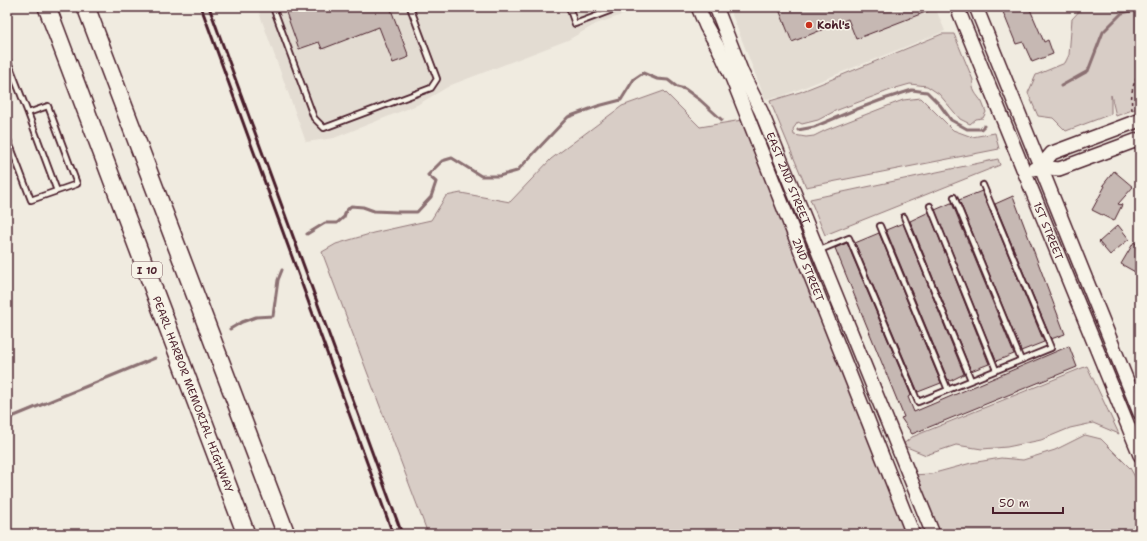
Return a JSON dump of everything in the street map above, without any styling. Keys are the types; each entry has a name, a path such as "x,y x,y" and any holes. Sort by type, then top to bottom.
{"highway":[{"name":"PEARL HARBOR MEMORIAL HIGHWAY","path":"47,7 246,534"},
{"path":"86,7 286,534"}],"street":[{"name":"2ND STREET","path":"698,7 733,80 913,534"},
{"name":"EAST 2ND STREET","path":"716,7 742,73 761,111 824,265"},
{"name":"1ST STREET","path":"957,7 1140,456"},
{"name":"1ST STREET","path":"976,7 1140,413"},
{"path":"1040,167 1052,154 1140,120"},
{"path":"1024,173 1040,167 1059,169 1140,139"},
{"name":"2ND STREET","path":"824,265 933,534"}],"lane":[{"path":"273,7 314,118 324,128 431,88 437,79 410,7"},
{"path":"569,7 575,24 620,7"},
{"path":"7,59 57,191"},
{"path":"7,137 31,200 77,184 48,106 28,113"},
{"path":"818,251 849,238 918,402 1051,348 983,185"},
{"path":"954,197 1021,360"},
{"path":"930,206 996,370"},
{"path":"904,217 971,380"},
{"path":"880,226 948,390"}],"path":[{"path":"1132,110 1131,101 1133,89 1140,74"}],"shaded area":[{"path":"257,7 644,7 596,24 568,40 451,85 417,105 334,138 306,142"},
{"path":"729,7 935,7 945,31 780,97 765,99"},
{"path":"1083,7 1140,7 1140,107 1116,116 1111,95 1111,114 1066,131 1053,118 1038,116 1028,93 1036,75 1065,63 1069,55 1072,19"},
{"path":"942,34 954,34 973,80 976,95 982,102 986,112 983,118 976,119 970,124 960,119 939,94 927,86 910,84 835,111 818,120 802,124 798,122 793,129 794,135 806,137 814,136 903,100 921,98 953,130 972,137 995,133 999,149 806,187 770,101 800,92"},
{"path":"664,91 700,127 748,119 870,430 905,534 428,534 322,252 336,244 373,233 431,220 446,196 461,193 510,202 551,159 622,106"},
{"path":"998,159 1000,165 825,235 810,199"},
{"path":"1087,366 1119,434 1093,423 1070,428 1041,440 1007,447 982,449 956,445 926,455 902,445 912,437"},
{"path":"1085,435 1101,439 1130,468 1139,484 1135,488 1138,497 1140,498 1140,534 932,534 910,475 931,474 971,463 1001,458 1023,460 1055,450"}],"building":[{"path":"284,7 390,7 409,57 393,63 379,27 322,49 319,42 299,49"},
{"name":"Kohl's","path":"778,7 936,8 856,39 848,19 792,42"},
{"path":"1001,7 1029,7 1044,42 1048,40 1053,54 1032,62 1023,42 1016,44"},
{"path":"1114,171 1133,187 1118,204 1122,205 1114,221 1092,210 1105,186 1103,185"},
{"path":"982,191 1044,342 1021,351 959,200"},
{"path":"1013,196 1065,334 1051,339 995,204"},
{"path":"951,203 1014,354 996,361 935,210"},
{"path":"929,212 989,364 971,371 910,221"},
{"path":"903,223 964,374 950,381 949,379 948,380 886,230"},
{"path":"1118,225 1129,239 1110,255 1099,242"},
{"path":"879,233 941,383 918,392 855,243"},
{"path":"1134,242 1140,247 1140,267 1137,273 1121,264"},
{"path":"847,243 911,395 908,397 914,412 1069,346 1077,367 912,434 901,418 904,417 835,248"}],"waterway":[{"path":"1061,86 1088,71 1103,32 1122,13 1140,9"},
{"path":"307,234 325,223 337,223 344,217 346,211 351,206 363,207 374,211 417,212 431,197 436,182 428,175 442,161 452,158 481,176 499,176 517,171 568,117 598,106 621,100 634,79 643,73 657,79 668,80 677,87 685,89 700,100 722,120"},
{"path":"798,130 814,127 852,111 912,90 927,92 940,105 951,120 967,129 981,129 984,126"},
{"path":"230,329 242,322 256,317 273,316 278,280 282,270"},
{"path":"7,419 155,358"}],"railway":[{"path":"201,7 393,534"},
{"path":"209,7 402,534"}],"place":[{"name":"Kohl's","path":"809,25"}]}
